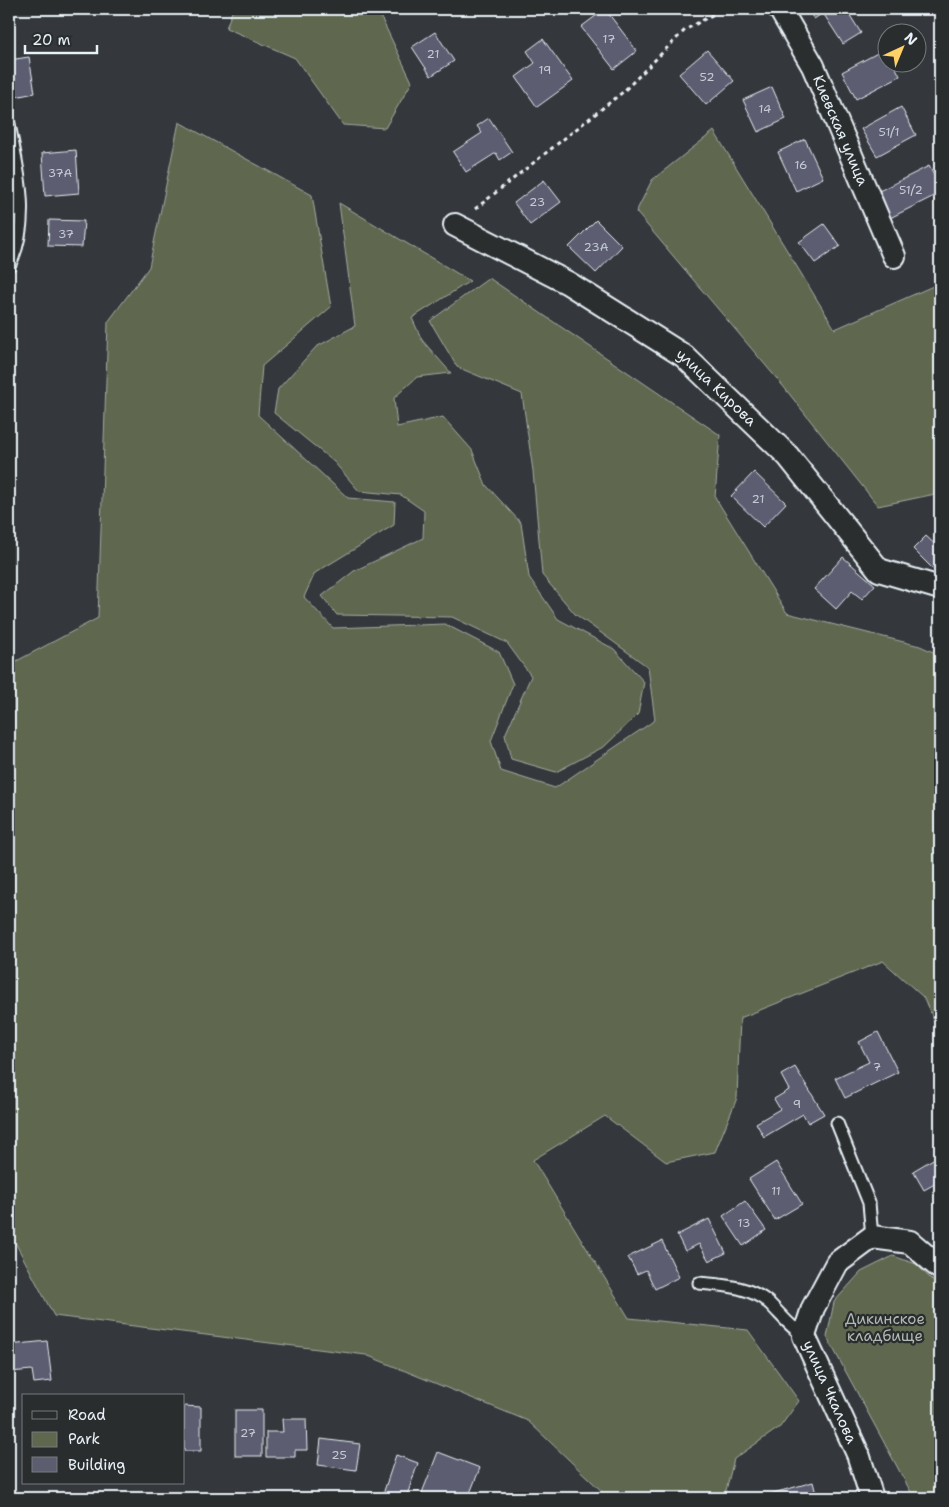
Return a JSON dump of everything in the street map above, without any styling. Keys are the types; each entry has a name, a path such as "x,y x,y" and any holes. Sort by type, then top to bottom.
{"street":[{"name":"Киевская улица","path":"780,9 812,66 894,256"},
{"name":"улица Кирова","path":"455,225 568,284 684,356 788,456 879,570 940,588"},
{"path":"872,1237 910,1242 940,1268"},
{"name":"улица Чкалова","path":"872,1237 836,1263 813,1308 804,1336 858,1454 872,1498"}],"lane":[{"path":"9,124 19,172 22,220 9,266"},
{"path":"837,1123 869,1203 872,1237"},
{"path":"699,1283 727,1286 752,1292 769,1303 790,1327 804,1336"}],"path":[{"path":"455,225 623,92 685,30 723,9"}],"green space":[{"path":"233,9 377,9 412,82 385,128 343,125 295,58 226,28"},
{"path":"179,122 312,195 331,307 262,366 258,415 348,498 395,502 394,525 315,573 304,597 333,628 445,624 499,652 513,684 491,741 501,771 555,788 655,720 648,667 575,614 542,575 533,471 522,394 457,367 430,321 489,278 720,435 715,497 787,613 920,646 940,655 940,1033 923,997 883,961 740,1018 737,1098 715,1152 666,1162 605,1116 533,1160 629,1318 748,1330 799,1401 780,1427 734,1459 724,1498 609,1498 528,1421 366,1355 54,1316 9,1231 9,665 98,618 108,322 149,267"},
{"path":"714,131 835,329 940,283 940,493 878,506 783,386 636,212 652,180"},
{"path":"339,203 470,281 412,318 422,340 451,373 417,377 394,398 397,427 443,417 472,450 486,485 521,523 529,577 558,619 614,649 644,682 638,714 605,746 556,772 511,759 505,735 531,676 507,643 452,617 337,615 322,596 354,571 423,538 424,511 401,495 359,491 334,462 274,413 278,389 316,347 355,326"},
{"name":"Дикинское кладбище","path":"893,1256 916,1264 940,1288 940,1498 914,1498 827,1337 834,1302 861,1272"}],"building":[{"path":"605,9 637,51 614,69 581,27"},
{"path":"807,9 846,9 861,33 843,44 823,13 814,19"},
{"path":"435,32 454,61 431,76 412,47"},
{"path":"543,39 573,81 537,107 516,77 535,63 527,51"},
{"path":"707,50 734,81 706,105 679,74"},
{"path":"876,54 876,72 898,72 900,76 856,99 842,72"},
{"path":"29,57 35,93 10,98 9,60"},
{"path":"772,87 786,119 758,132 743,100"},
{"path":"901,107 916,135 877,156 861,129"},
{"path":"489,118 512,152 500,160 496,153 466,172 453,152 482,133 477,126"},
{"path":"805,139 823,178 796,191 778,152"},
{"path":"76,150 79,193 45,196 42,153"},
{"path":"929,166 940,187 940,193 890,218 877,192"},
{"path":"544,180 561,202 530,225 514,203"},
{"path":"49,220 84,221 82,247 48,246"},
{"path":"596,220 622,246 596,273 569,247"},
{"path":"824,224 840,246 815,263 799,242"},
{"path":"754,472 786,503 763,527 731,496"},
{"path":"926,536 940,549 940,576 913,549"},
{"path":"843,557 875,585 862,599 852,591 836,609 814,589"},
{"path":"878,1032 898,1072 845,1098 835,1078 869,1062 859,1042"},
{"path":"795,1067 824,1114 808,1123 803,1114 764,1137 756,1123 780,1109 774,1099 789,1090 781,1075"},
{"path":"940,1155 940,1181 924,1190 913,1171"},
{"path":"776,1162 802,1204 775,1220 749,1179"},
{"path":"745,1201 766,1230 743,1246 723,1216"},
{"path":"709,1219 726,1253 709,1261 699,1244 685,1251 677,1235"},
{"path":"662,1241 679,1277 655,1289 646,1270 637,1274 628,1257"},
{"path":"47,1341 52,1381 34,1383 32,1370 10,1372 9,1345"},
{"path":"185,1406 201,1407 201,1451 185,1451"},
{"path":"235,1410 262,1410 262,1456 235,1456"},
{"path":"282,1419 306,1419 307,1450 295,1450 295,1457 266,1457 266,1432 283,1432"},
{"path":"321,1439 360,1444 356,1470 318,1465"},
{"path":"438,1452 480,1468 468,1498 420,1498"},
{"path":"396,1455 418,1463 406,1498 382,1497"},
{"path":"813,1482 817,1498 759,1498 759,1497"}]}
